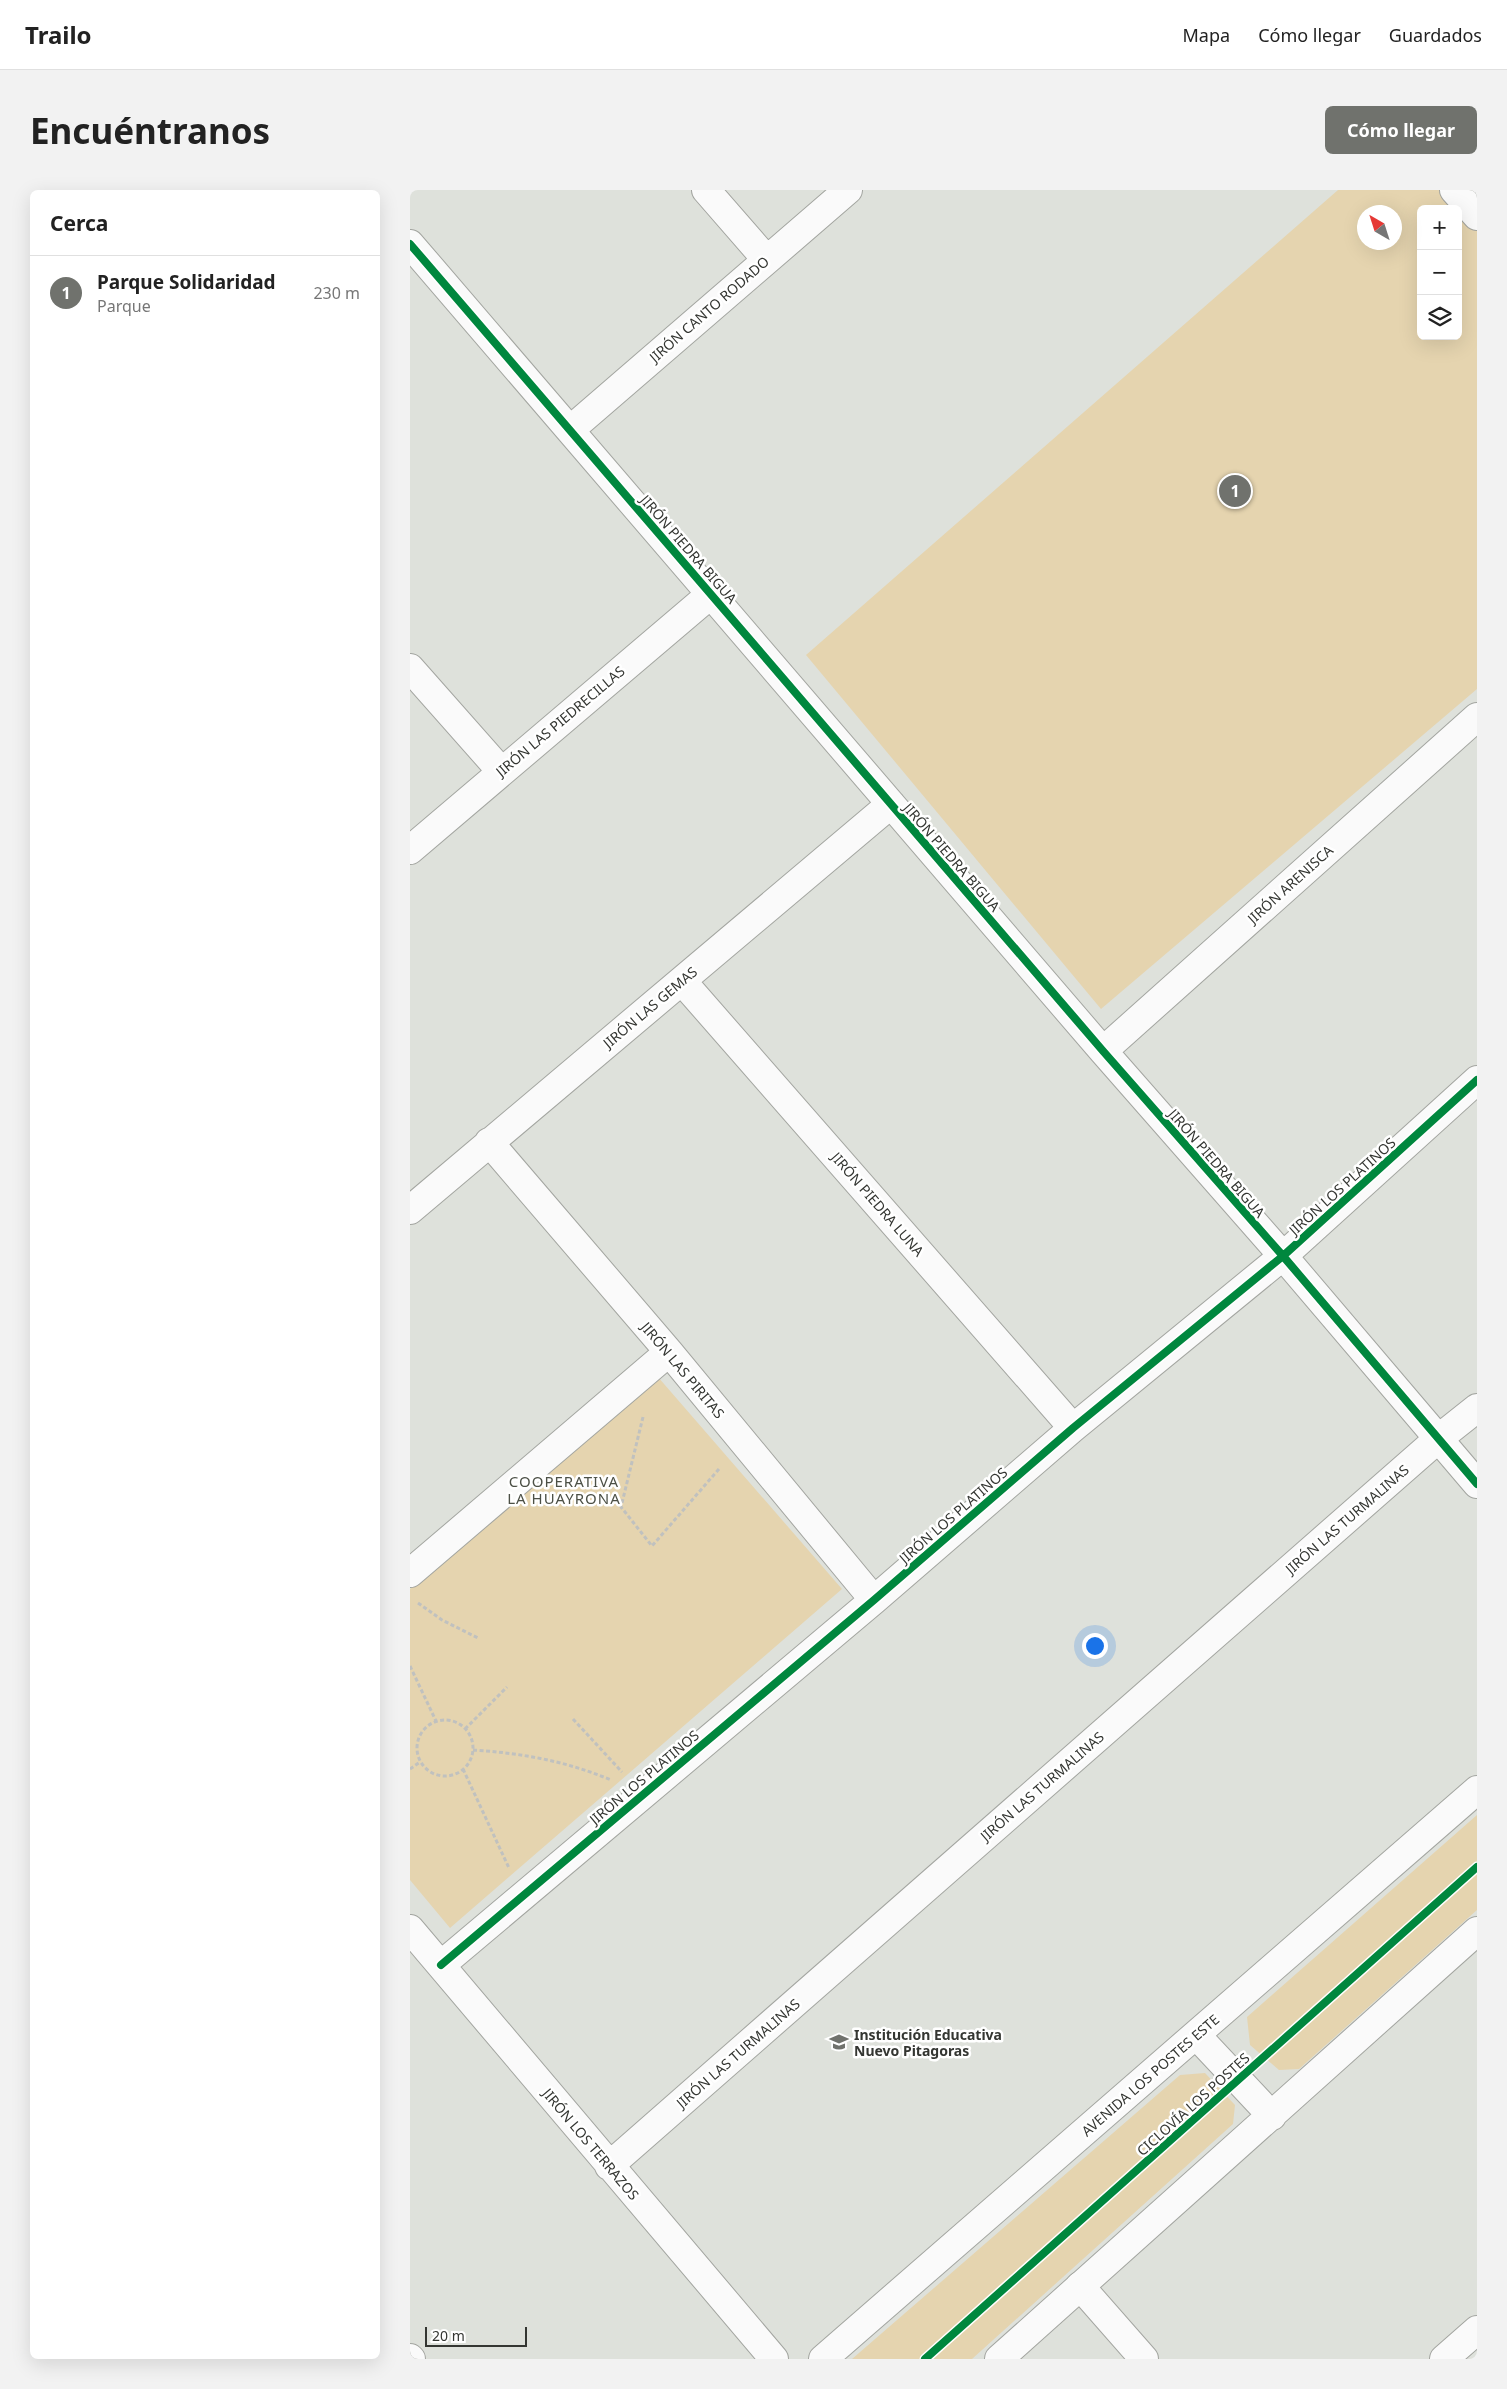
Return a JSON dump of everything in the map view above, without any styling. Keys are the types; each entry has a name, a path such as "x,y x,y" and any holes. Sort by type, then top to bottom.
{"street":[{"path":"706,190 766,259"},
{"name":"JIRÓN CANTO RODADO","path":"570,430 848,190"},
{"path":"1454,190 1477,216"},
{"name":"JIRÓN PIEDRA BIGUA","path":"410,244 1103,1052 1283,1256 1477,1484"},
{"name":"JIRÓN LAS PIEDRECILLAS","path":"410,850 500,771 711,594"},
{"path":"410,668 500,771"},
{"name":"JIRÓN ARENISCA","path":"1103,1052 1477,717"},
{"name":"JIRÓN LAS GEMAS","path":"410,1210 891,804"},
{"name":"JIRÓN PIEDRA LUNA","path":"682,981 1073,1428"},
{"name":"JIRÓN LOS PLATINOS","path":"441,1965 874,1600 1073,1428 1283,1256 1477,1080"},
{"name":"JIRÓN LAS PIRITAS","path":"489,1142 669,1352 874,1600"},
{"path":"410,1573 669,1352"},
{"name":"JIRÓN LAS TURMALINAS","path":"609,2166 1438,1439 1477,1408"},
{"name":"AVENIDA LOS POSTES ESTE","path":"823,2359 1477,1790"},
{"name":"JIRÓN LOS TERRAZOS","path":"410,1929 774,2359"},
{"path":"999,2359 1477,1932"},
{"path":"1196,2035 1272,2116"},
{"path":"1080,2286 1144,2359"},
{"path":"1444,2359 1477,2330"}],"path":[{"path":"645,1408 621,1507 652,1546 719,1469"},
{"path":"410,1597 442,1620 478,1638"},
{"path":"410,1666 436,1721"},
{"path":"465,1729 507,1687"},
{"path":"574,1719 624,1774"},
{"path":"436,1721 453,1721 465,1729 472,1740 473,1750 470,1760 463,1769 453,1775 440,1776 429,1771 420,1762 417,1750 418,1738 425,1728 436,1721"},
{"path":"473,1750 514,1752 564,1763 615,1782"},
{"path":"410,1769 420,1762"},
{"path":"463,1769 512,1873"}],"shaded area":[{"path":"1338,190 1443,190 1456,205 1417,205 1417,340 1462,340 1462,212 1477,229 1477,689 1101,1009 806,655"},
{"path":"658,1377 842,1589 450,1928 410,1880 410,1589"},
{"path":"1477,1815 1477,1910 1299,2069 1279,2070 1250,2045 1247,2017"},
{"path":"1205,2073 1235,2105 1233,2124 972,2359 852,2359 1180,2075"}],"cycle path":[{"path":"410,244 1103,1051 1283,1256 1477,1484"},
{"path":"441,1965 874,1600 1073,1428 1283,1256 1477,1080"},
{"name":"CICLOVÍA LOS POSTES","path":"925,2359 1477,1867"}],"place":[{"name":"Parque Solidaridad","path":"1235,491"},
{"name":"Institución Educativa Nuevo Pitagoras","path":"839,2042"}],"district":[{"name":"COOPERATIVA LA HUAYRONA","path":"564,1490"}]}
